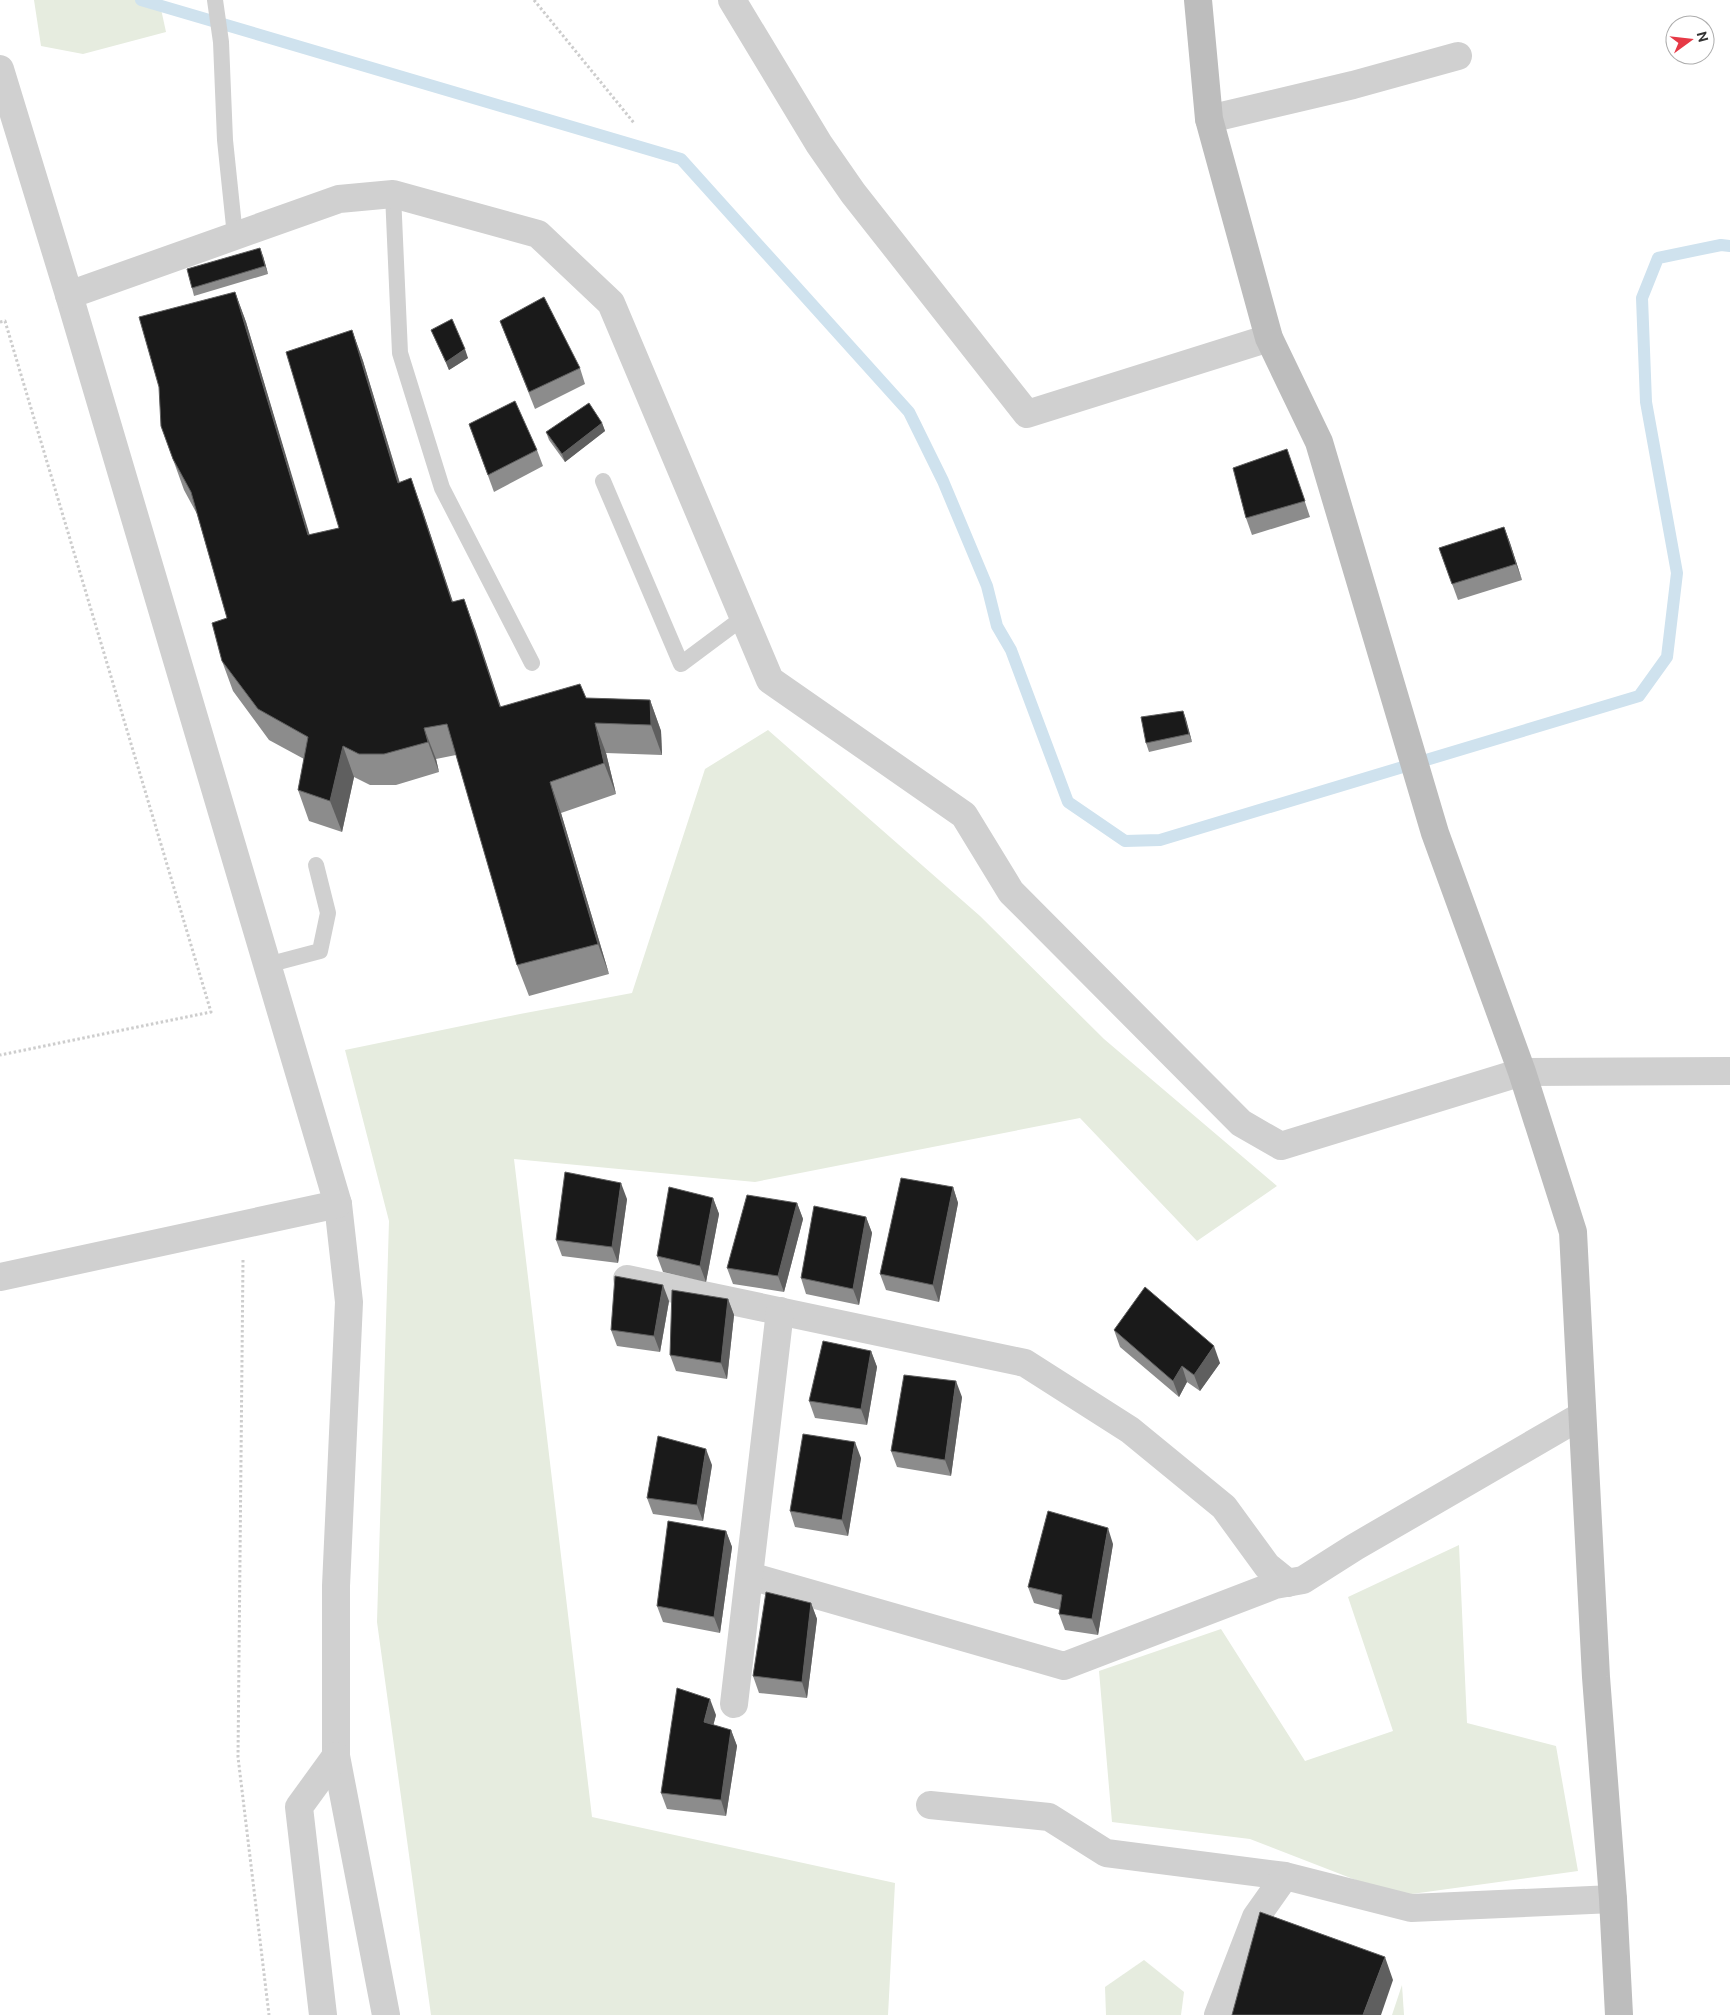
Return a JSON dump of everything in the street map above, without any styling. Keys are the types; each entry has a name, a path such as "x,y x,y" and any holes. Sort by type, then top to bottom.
{"street":[{"path":"732,0 819,144 853,194 1027,414 1268,338"},
{"path":"1198,0 1209,119 1268,338 1319,442 1435,833 1522,1072 1572,1232 1596,1677 1613,1899 1619,2015"},
{"path":"1209,119 1353,85 1458,56"},
{"path":"0,69 69,295 338,1204 349,1302 336,1586 336,1756 386,2015"},
{"path":"69,295 339,199 393,194 538,234 611,303 770,680 964,815 1011,892 1241,1123 1280,1146 1522,1072 1730,1071"},
{"path":"0,1277 338,1204"},
{"path":"620,1278 1025,1363 1130,1430 1224,1507 1267,1566 1288,1583"},
{"path":"734,1704 780,1311"},
{"path":"750,1576 1064,1666 1275,1585 1303,1580 1355,1547 1581,1416"},
{"path":"324,2015 299,1807 336,1756"},
{"path":"930,1805 1049,1817 1106,1853 1285,1876 1411,1908 1613,1899"},
{"path":"1218,2015 1256,1917 1285,1876"}],"lane":[{"path":"215,0 221,42 225,140 235,236"},
{"path":"393,194 400,352 442,488 532,663"},
{"path":"603,480 681,664 744,617"},
{"path":"267,965 320,951 328,913 316,865"}],"path":[{"path":"534,0 634,123"},
{"path":"0,322 5,322 212,1012 0,1055"},
{"path":"244,1224 238,1758 269,2015"}],"shaded area":[{"path":"34,0 159,0 166,32 83,54 41,46"},
{"path":"768,730 980,916 1104,1039 1277,1186 1197,1241 1080,1118 755,1182 514,1159 592,1817 895,1883 888,2015 431,2015 377,1622 389,1221 345,1050 632,993 705,769"},
{"path":"1459,1545 1467,1723 1556,1746 1578,1871 1397,1896 1250,1839 1112,1822 1099,1671 1221,1629 1305,1761 1393,1731 1348,1597"},
{"path":"1144,1960 1184,1992 1181,2015 1106,2015 1105,1987"},
{"path":"1402,1985 1404,2015 1392,2015"}],"building":[{"path":"260,248 265,266 192,288 187,269"},
{"path":"235,292 308,535 339,528 286,352 352,330 398,483 411,478 452,602 464,599 500,707 580,684 586,698 650,700 651,725 595,723 604,763 550,782 598,944 517,965 447,724 424,728 428,742 384,754 359,754 343,746 330,801 298,790 308,737 258,709 222,661 212,623 227,618 191,492 173,459 161,426 159,387 139,317"},
{"path":"544,297 580,368 529,392 500,321"},
{"path":"452,319 465,349 446,362 431,330"},
{"path":"515,401 537,450 488,475 469,424"},
{"path":"589,403 602,423 562,454 546,432"},
{"path":"1287,449 1305,501 1246,518 1233,468"},
{"path":"1504,527 1516,564 1452,584 1439,548"},
{"path":"1183,711 1189,734 1146,743 1141,717"},
{"path":"565,1172 621,1183 612,1247 556,1240"},
{"path":"901,1178 953,1187 933,1285 880,1274"},
{"path":"669,1187 713,1198 700,1266 657,1256"},
{"path":"747,1195 797,1203 778,1276 727,1268"},
{"path":"814,1206 866,1217 853,1289 801,1278"},
{"path":"615,1276 663,1285 654,1336 611,1330"},
{"path":"1145,1287 1214,1346 1194,1375 1182,1366 1173,1381 1114,1330"},
{"path":"672,1290 728,1299 721,1363 670,1355"},
{"path":"823,1341 871,1351 861,1409 809,1401"},
{"path":"904,1375 956,1381 945,1460 891,1451"},
{"path":"803,1434 855,1442 842,1520 790,1511"},
{"path":"658,1436 706,1449 697,1505 647,1498"},
{"path":"1048,1511 1108,1528 1092,1619 1059,1614 1062,1595 1028,1587"},
{"path":"668,1521 726,1531 714,1617 657,1606"},
{"path":"766,1592 811,1603 802,1682 753,1676"},
{"path":"677,1688 710,1699 704,1722 731,1730 721,1800 661,1793"},
{"path":"1260,1912 1385,1957 1363,2015 1232,2015"}],"waterway":[{"path":"141,0 681,159 909,412 943,481 987,586 997,626 1011,650 1068,802 1125,841 1160,840 1639,696 1667,657 1677,573 1646,402 1642,298 1658,258 1721,245 1730,246"}]}
